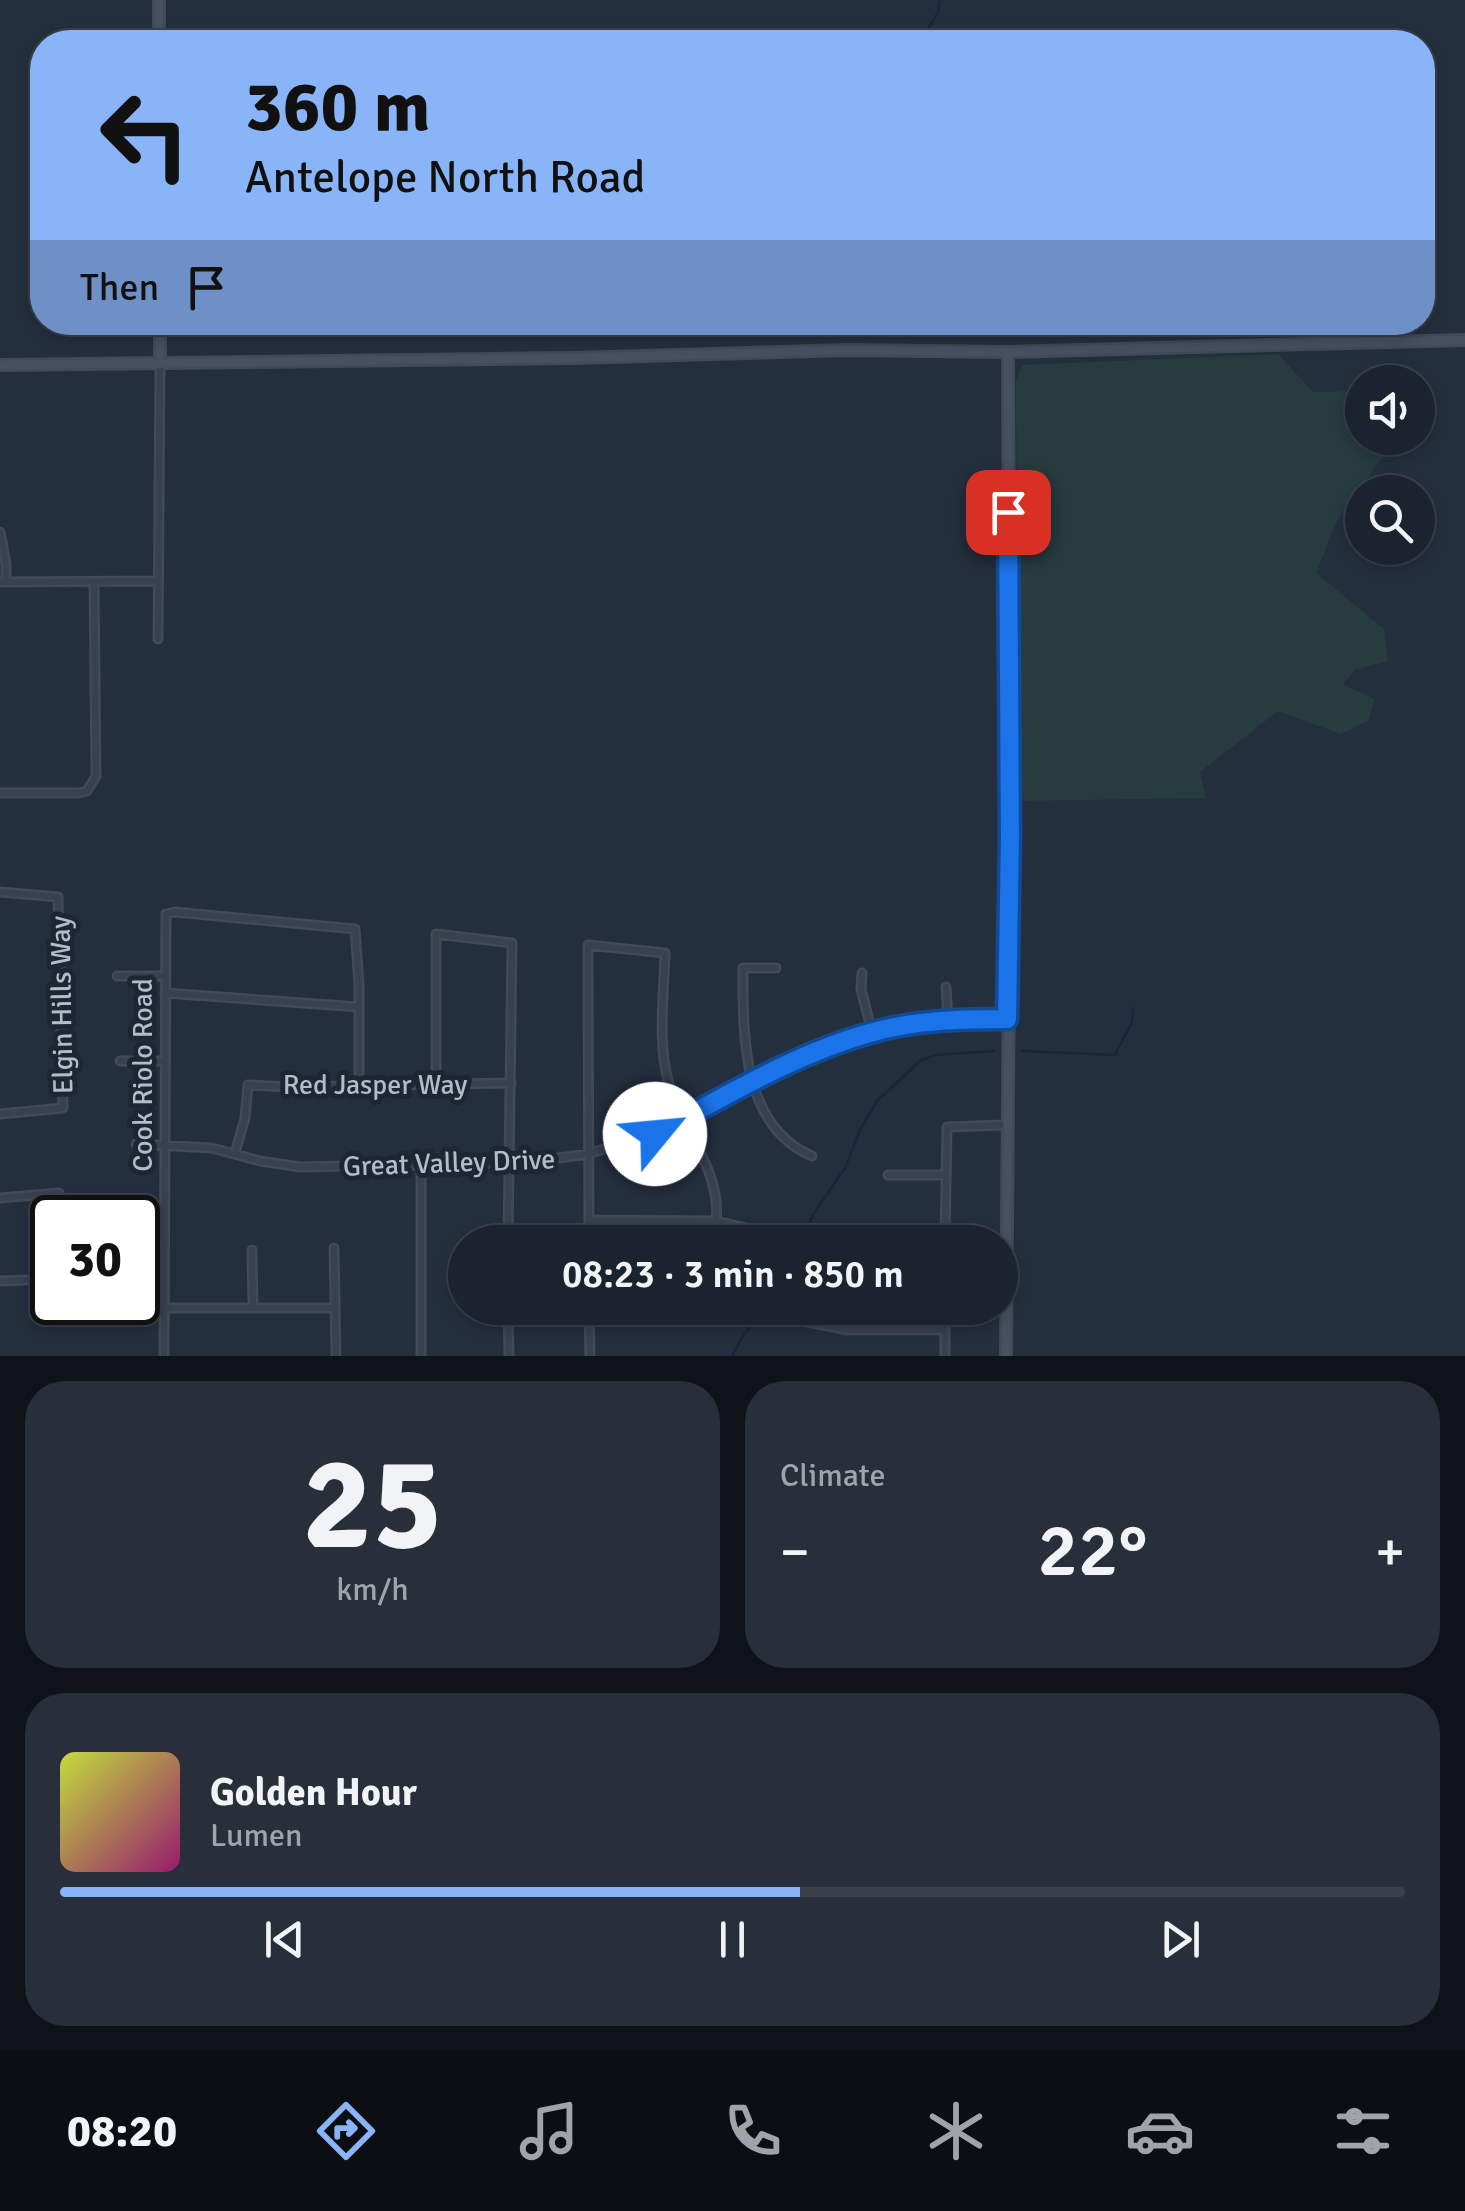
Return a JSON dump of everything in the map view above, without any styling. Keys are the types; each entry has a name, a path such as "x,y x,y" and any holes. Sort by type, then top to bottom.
{"main road":[{"path":"159,0 159,30"},
{"path":"160,335 160,364"},
{"path":"0,365 575,358 846,350 1008,352 1465,340"},
{"path":"1006,1356 1008,352"}],"street":[{"path":"158,639 160,364"},
{"path":"0,532 6,563 3,582 158,581"},
{"path":"0,792 79,793 88,791 93,782 94,582"},
{"name":"Elgin Hills Way","path":"0,892 58,898 63,1108 0,1114"},
{"name":"Cook Riolo Road","path":"164,1356 166,914 250,917 355,930 359,1007"},
{"path":"436,1084 436,934 512,943 508,1225"},
{"path":"589,1225 588,945 664,952 666,1068 683,1119 714,1185 716,1222"},
{"path":"776,968 743,968 744,1040 753,1083 781,1136 812,1156"},
{"path":"862,973 861,989 872,1032"},
{"path":"117,976 164,976"},
{"path":"946,987 948,1019"},
{"path":"165,993 359,1007 359,1085"},
{"name":"Great Valley Drive","path":"136,1144 212,1148 300,1167 507,1162 588,1154 630,1143 792,1062 872,1032 948,1019 1007,1019"},
{"path":"120,1061 165,1061"},
{"name":"Red Jasper Way","path":"235,1153 245,1118 248,1085 290,1088 511,1083"},
{"path":"945,1225 947,1126 1006,1125"},
{"path":"421,1164 421,1356"},
{"path":"888,1175 944,1175"},
{"path":"0,1198 59,1192"},
{"path":"589,1220 730,1225"},
{"path":"160,1232 164,1232"},
{"path":"334,1248 336,1356"},
{"path":"252,1250 253,1307"},
{"path":"0,1281 30,1280"},
{"path":"164,1308 335,1308"},
{"path":"508,1325 509,1356"},
{"path":"590,1325 590,1356"},
{"path":"824,1325 848,1330 945,1330"},
{"path":"945,1325 945,1356"}],"green space":[{"path":"1278,354 1313,392 1345,391 1345,455 1384,455 1370,475 1345,475 1345,510 1316,573 1384,629 1388,661 1356,669 1343,684 1374,699 1369,720 1341,734 1278,711 1200,772 1206,798 1018,801 1016,382 1022,365"}],"waterway":[{"path":"928,30 940,0"},
{"path":"1022,1051 1115,1055 1132,1022 1133,1008"},
{"path":"808,1225 845,1168 877,1101 921,1060 936,1055 994,1051"},
{"path":"732,1356 752,1325"}],"route":[{"path":"655,1134 792,1062 841,1042 924,1022 1007,1019 1008,512"}]}
